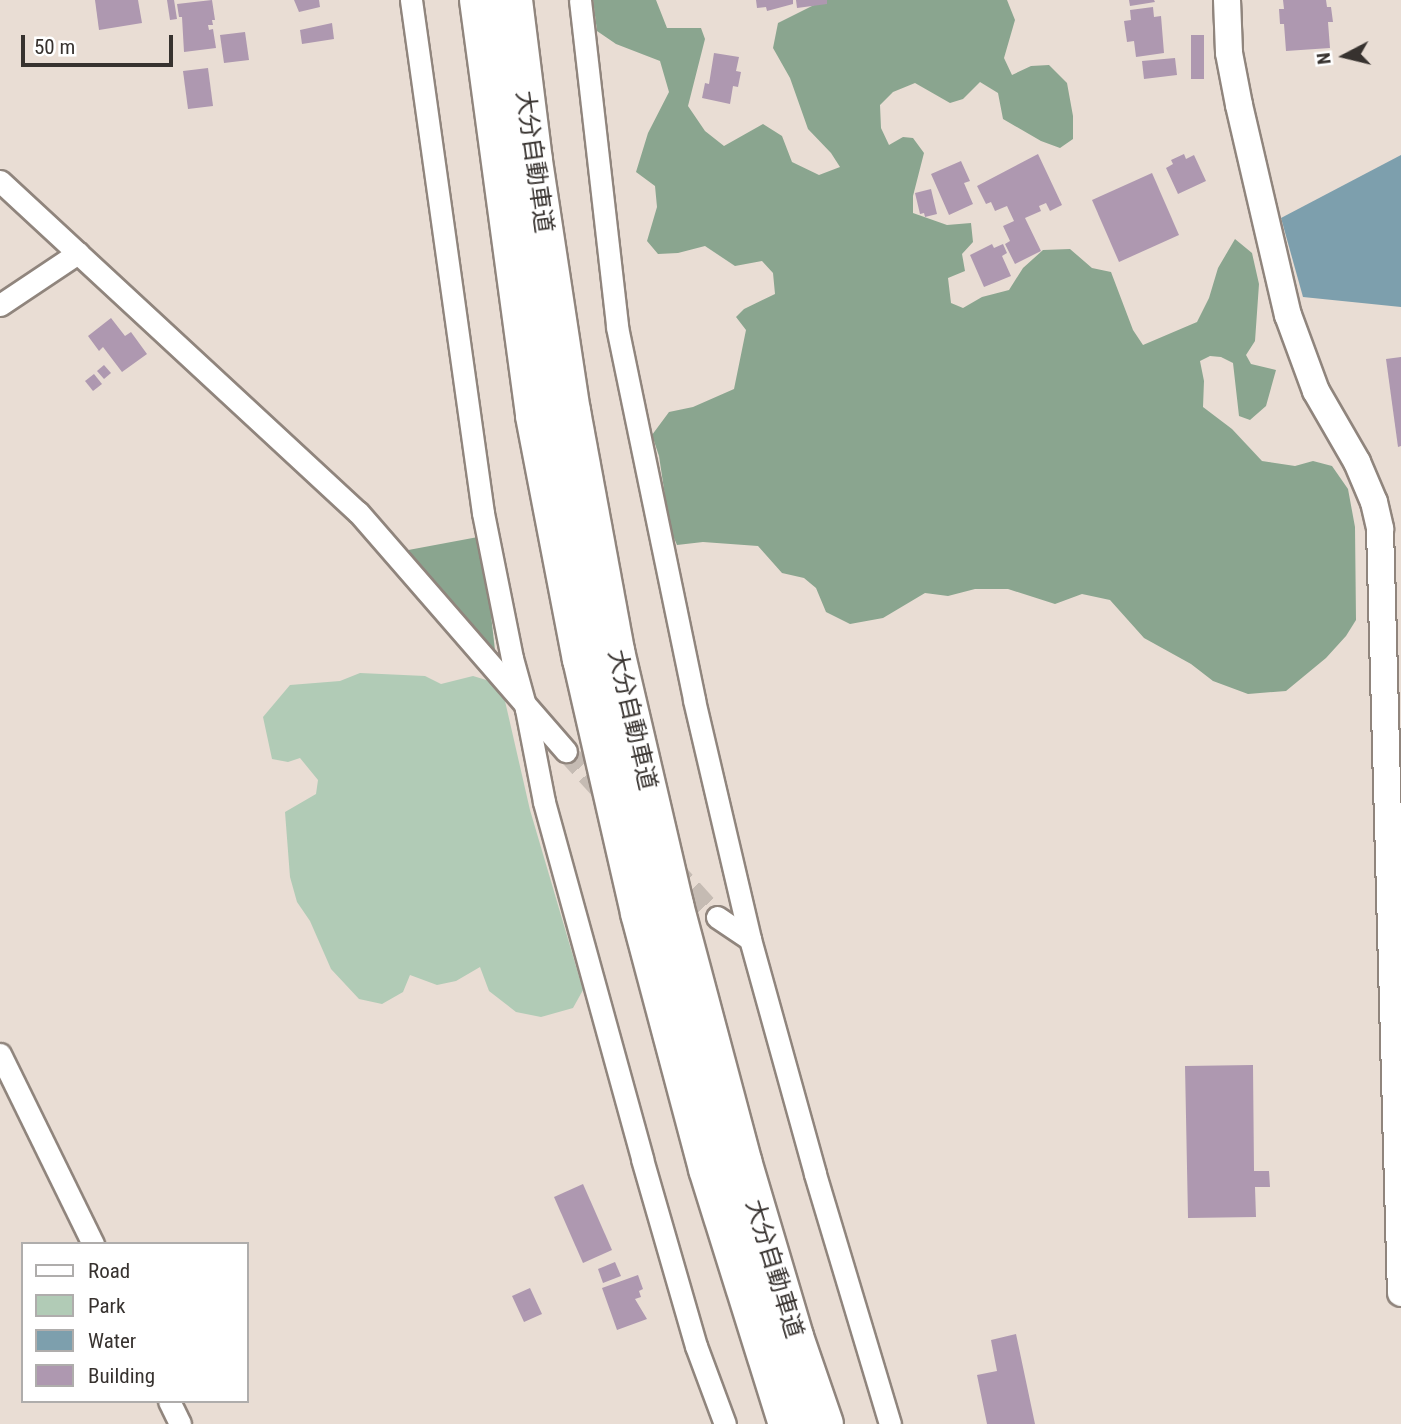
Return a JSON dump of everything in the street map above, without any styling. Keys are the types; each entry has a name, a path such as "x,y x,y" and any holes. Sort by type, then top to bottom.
{"highway":[{"name":"大分自動車道","path":"479,0 535,416 582,659 639,913 704,1156 788,1424"},
{"name":"大分自動車道","path":"513,0 533,161 571,411 615,650 674,905 742,1161 794,1336 824,1424"}],"street":[{"path":"411,0 483,513 512,658 526,709 544,802 631,1119 696,1346 725,1424"},
{"path":"580,0 617,327 694,700 750,939 815,1174 890,1424"},
{"path":"1227,0 1229,53 1239,105 1288,315 1316,391 1357,462 1380,529 1394,724 1401,1293"},
{"path":"0,181 358,512 526,709 566,751"},
{"path":"0,305 78,253"},
{"path":"717,917 750,939"},
{"path":"0,1054 92,1242"},
{"path":"170,1403 180,1424"}],"green space":[{"path":"593,0 656,0 667,28 701,28 705,39 688,106 705,131 724,146 763,124 782,136 792,162 819,175 840,167 831,153 808,129 790,78 773,48 778,23 824,0 1007,0 1015,20 1004,58 1012,75 1031,66 1049,65 1067,83 1073,116 1073,139 1060,148 1041,141 1003,119 998,93 980,82 963,99 950,103 915,83 893,92 880,105 881,128 889,145 903,137 913,138 924,153 913,196 913,213 947,225 971,223 973,242 962,254 965,271 948,278 951,303 963,308 982,297 1009,290 1023,268 1043,250 1070,249 1092,268 1111,272 1133,330 1143,345 1197,322 1209,298 1218,268 1235,239 1252,253 1259,284 1255,341 1246,355 1251,364 1276,370 1266,406 1250,420 1239,416 1233,363 1221,357 1210,356 1200,361 1204,381 1203,407 1232,429 1262,461 1295,466 1313,461 1332,466 1348,489 1355,527 1356,620 1346,636 1326,658 1286,691 1248,694 1213,681 1191,664 1144,638 1110,600 1082,594 1055,604 1008,589 975,589 948,596 925,593 883,618 850,624 826,612 816,588 804,578 782,573 758,546 703,542 677,545 670,529 659,456 652,435 669,412 693,407 734,389 746,330 736,317 744,309 775,294 773,273 762,261 735,266 705,246 678,253 658,254 647,241 657,207 655,186 636,172 648,133 669,92 660,61 616,44 597,31"},
{"path":"478,537 490,606 496,659 403,551"},
{"path":"360,673 425,676 441,684 473,676 493,682 505,701 530,810 583,990 573,1008 541,1017 516,1012 489,991 480,967 456,981 437,985 410,975 403,992 382,1004 359,999 331,969 310,921 297,902 290,877 285,812 316,794 318,780 300,758 288,762 272,759 263,717 290,685 340,681"}],"water":[{"path":"1401,155 1401,307 1303,297 1281,218"}],"building":[{"path":"95,0 138,0 142,23 99,30"},
{"path":"167,0 174,0 177,19 170,20"},
{"path":"212,0 215,20 212,20 213,25 208,25 209,30 213,29 216,48 184,52 182,17 179,17 177,4"},
{"path":"294,0 319,0 320,7 299,12"},
{"path":"756,0 793,0 793,4 767,11 766,7 757,8"},
{"path":"796,0 827,0 827,4 797,8"},
{"path":"1129,0 1154,0 1155,2 1130,6"},
{"path":"1283,0 1326,0 1327,7 1331,7 1333,22 1328,22 1330,48 1286,51 1284,24 1280,24 1279,9 1284,9"},
{"path":"1153,7 1154,17 1161,16 1164,53 1136,57 1134,41 1127,42 1124,21 1131,20 1130,10"},
{"path":"332,23 334,39 302,44 300,30"},
{"path":"245,32 249,60 224,63 220,35"},
{"path":"1191,35 1204,35 1204,79 1191,79"},
{"path":"714,53 739,57 736,71 741,72 738,87 733,86 730,104 702,98 705,83 709,84"},
{"path":"1175,58 1177,75 1144,79 1142,61"},
{"path":"208,68 213,106 188,109 183,71"},
{"path":"1038,154 1062,205 1050,211 1046,203 1039,206 1041,211 1025,218 1041,251 1015,264 1005,244 1010,241 1003,226 1014,221 1007,206 995,211 991,202 986,204 977,186"},
{"path":"1184,154 1186,159 1194,155 1206,181 1178,194 1166,168 1173,164 1171,160"},
{"path":"961,161 970,181 964,183 973,204 949,215 931,174"},
{"path":"1152,173 1179,235 1119,262 1092,200"},
{"path":"931,189 937,214 925,217 924,213 920,214 915,193"},
{"path":"992,244 994,248 1003,244 1007,253 1002,256 1011,276 984,287 970,255"},
{"path":"111,318 125,336 131,332 147,354 122,372 103,347 99,351 88,336"},
{"path":"1401,357 1401,446 1398,447 1386,359"},
{"path":"104,365 111,373 104,379 97,371"},
{"path":"94,374 102,384 93,391 85,381"},
{"path":"1253,1065 1254,1171 1269,1171 1270,1187 1255,1187 1256,1217 1188,1218 1185,1066"},
{"path":"583,1184 612,1250 583,1263 554,1197"},
{"path":"615,1262 621,1276 603,1283 598,1269"},
{"path":"638,1275 643,1289 639,1291 641,1297 635,1299 647,1319 617,1330 602,1288"},
{"path":"530,1288 542,1314 524,1322 512,1296"},
{"path":"1016,1334 1035,1424 987,1424 977,1375 997,1371 991,1340"}],"tunnel":[{"path":"566,751 607,796"},
{"path":"671,866 717,917"}]}
